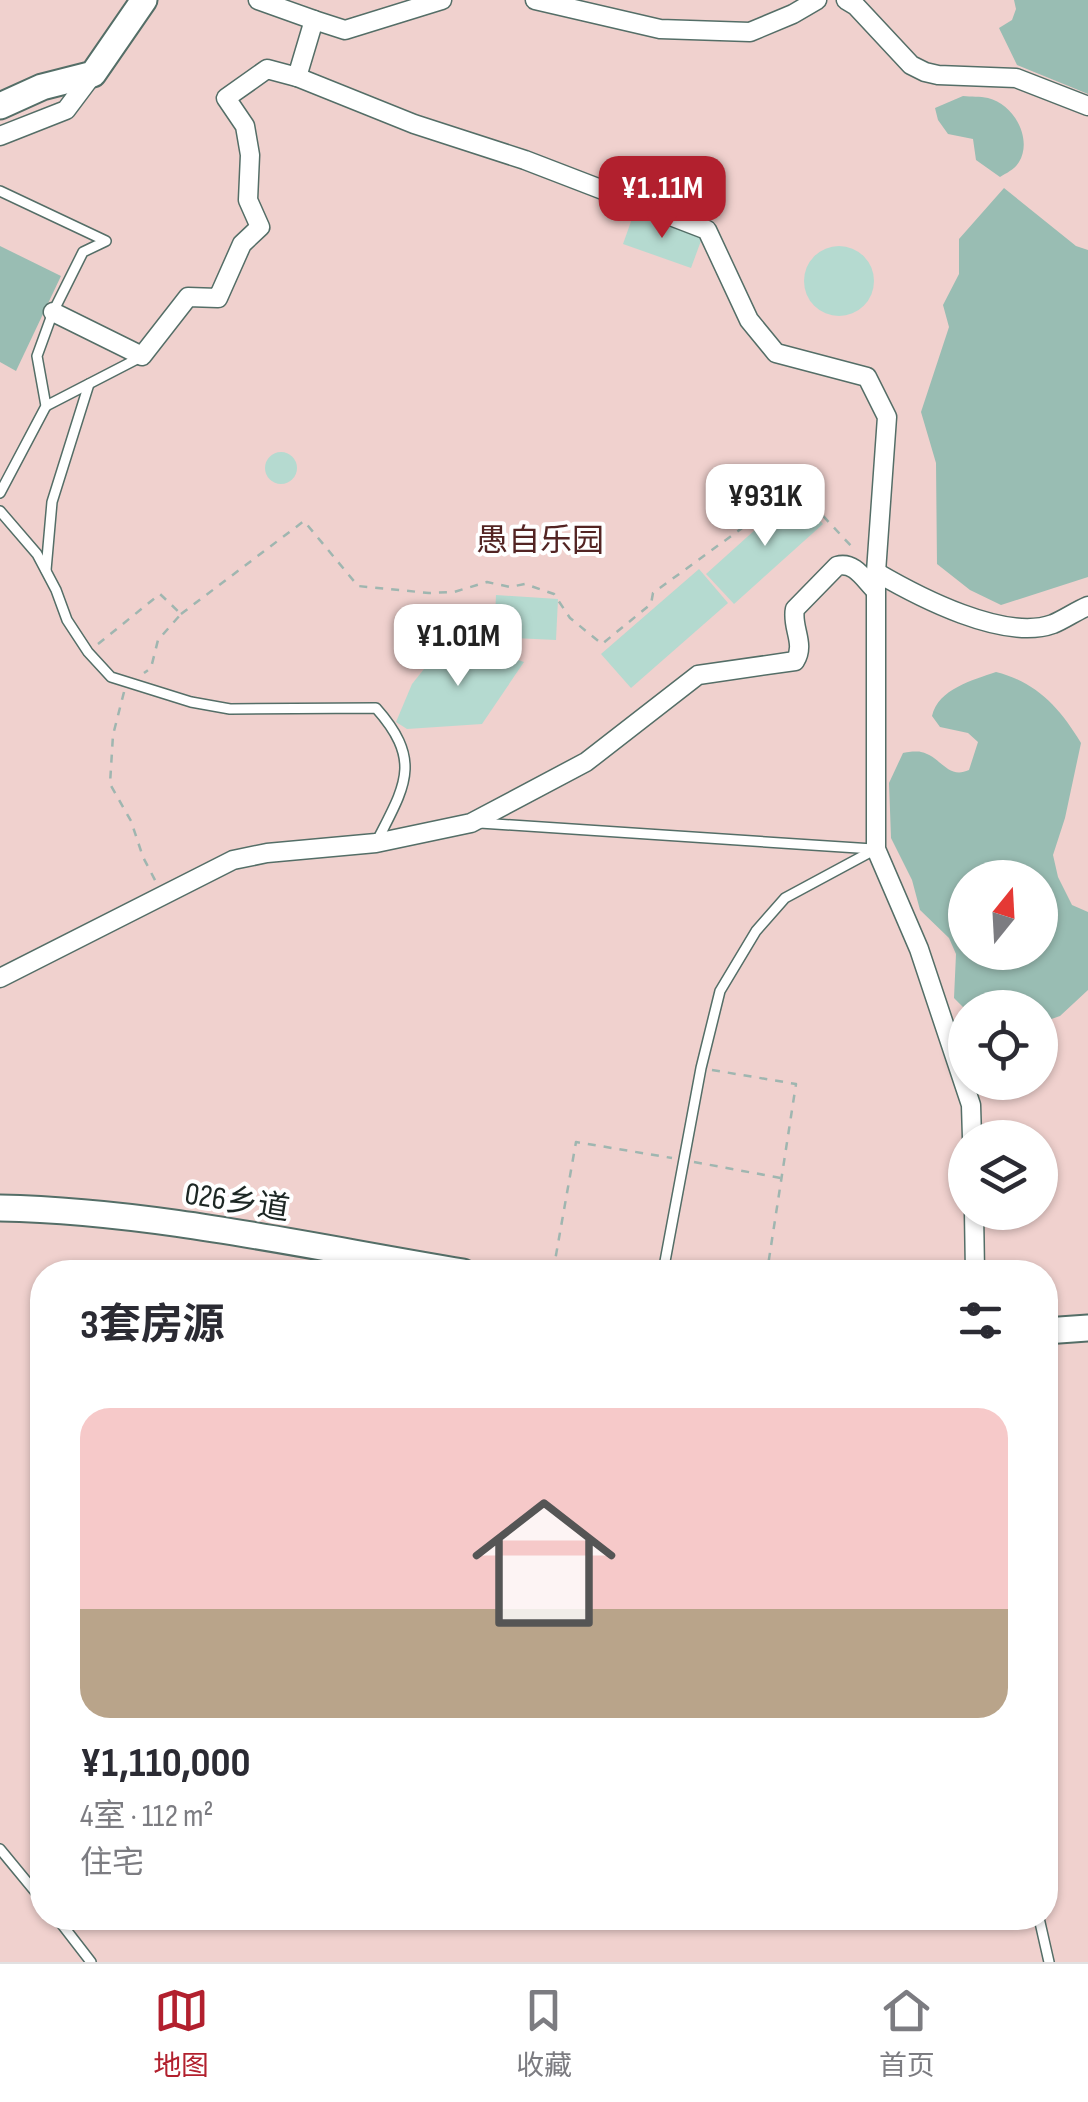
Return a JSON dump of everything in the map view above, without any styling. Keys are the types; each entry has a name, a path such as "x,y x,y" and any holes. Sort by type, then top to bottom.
{"street":[{"path":"0,136 66,110 144,0"},
{"path":"258,0 345,30 442,0"},
{"path":"535,0 660,30 750,32 816,0"},
{"path":"846,0 912,65 925,72 1016,78 1088,106"},
{"path":"296,77 314,20"},
{"path":"52,312 142,356 188,297 218,298 242,244 260,226 248,200 250,155 246,126 226,98 267,69 414,124 526,160 707,230 748,320 776,353 867,377 887,417 875,581 876,849 925,966 972,1106 972,1120"},
{"path":"0,106 42,87 93,74"},
{"path":"0,978 233,860 267,853 376,844 471,823 586,762 698,675 796,661 800,649 795,609 837,566 844,564 875,581 963,616 1012,626 1050,626 1088,606"},
{"name":"026乡道","path":"0,1208 57,1209 389,1260"},
{"path":"975,1230 976,1260"},
{"path":"1058,1329 1088,1328"}],"lane":[{"path":"0,191 106,241 83,252 52,312 37,356 46,406"},
{"path":"0,494 46,406 142,356"},
{"path":"46,572 52,502 89,384"},
{"path":"0,511 37,554 68,620 88,652 111,677 230,709 376,708 400,738 406,758 399,796 376,844"},
{"path":"471,823 876,849"},
{"path":"665,1260 701,1068 720,991 756,930 785,898 876,849"},
{"path":"0,1848 30,1885"},
{"path":"67,1930 92,1962"},
{"path":"1042,1930 1049,1962"}],"path":[{"path":"164,896 110,784 120,697 151,668 158,640 181,614 304,521 358,586 429,593 454,592 487,582 525,584 554,594 570,618 602,644 651,604 653,592 798,488 875,581"},
{"path":"88,652 160,594 181,614"},
{"path":"701,1068 796,1084 769,1260"},
{"path":"555,1260 576,1142 782,1178"}],"green space":[{"name":"愚自乐园","path":"0,0 1088,0 1088,1962 0,1962"}],"shaded area":[{"path":"1014,0 1088,0 1088,94 1017,65 999,28 1012,20"},
{"path":"963,96 997,102 1019,124 1023,153 1015,167 1000,177 976,160 973,139 948,134 938,120 935,108"},
{"path":"1004,188 1076,246 1088,250 1088,577 1001,605 970,590 937,564 936,463 921,412 949,327 943,305 959,274 959,239"},
{"path":"0,246 61,276 16,371 0,362"},
{"path":"996,672 1023,682 1055,708 1081,743 1054,860 948,860 948,937 920,910 912,880 891,838 889,783 903,753 921,752 949,770 969,770 978,742 968,733 940,727 932,716 941,699 967,682"},
{"path":"1058,877 1072,905 1088,912 1088,990 1060,1016 1058,990 954,990 955,970 1058,970"}],"building":[{"path":"634,213 702,238 691,268 623,244"},
{"path":"839,246 863,257 874,281 863,305 839,316 815,305 804,281 815,257"},
{"path":"281,452 292,457 297,468 292,479 281,484 270,479 265,468 270,457"},
{"path":"796,493 823,524 734,604 706,574"},
{"path":"699,569 728,603 631,688 601,654"},
{"path":"496,595 558,599 556,640 494,637"},
{"path":"492,651 524,662 482,724 407,729 396,722 412,684 428,664 447,652"}]}
